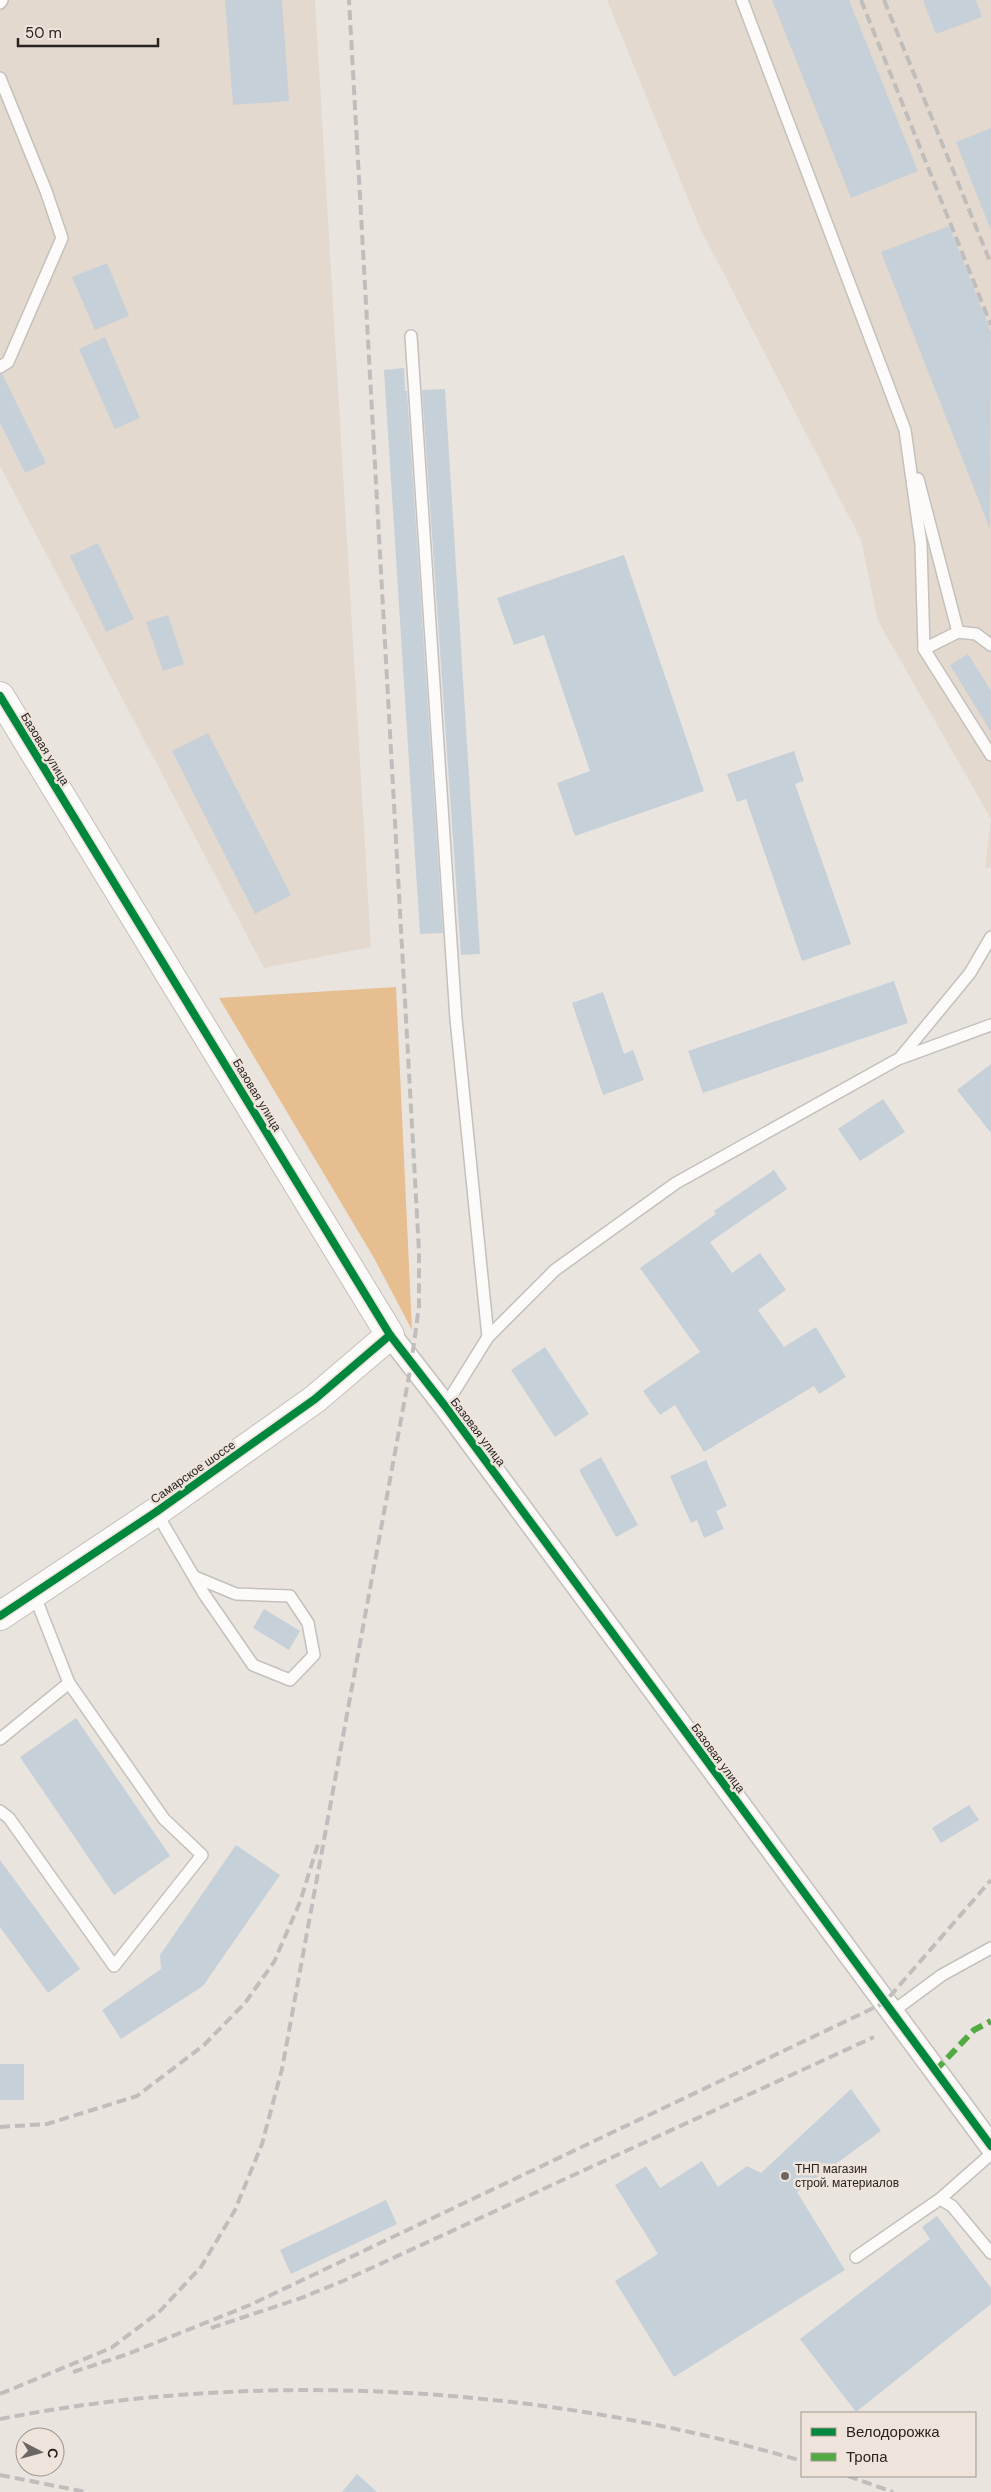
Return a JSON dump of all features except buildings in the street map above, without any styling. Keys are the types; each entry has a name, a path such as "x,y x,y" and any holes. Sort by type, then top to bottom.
{"street":[{"name":"Базовая улица","path":"0,696 390,1335 445,1406 991,2146"},
{"name":"Самарское шоссе","path":"0,1616 156,1512 315,1399 390,1335"}],"lane":[{"path":"742,0 905,430 958,632"},
{"path":"0,78 46,191 62,238 8,362 0,367"},
{"path":"411,336 456,1019 488,1337"},
{"path":"905,430 921,544 924,649 991,755"},
{"path":"924,649 958,632 976,634 991,645"},
{"path":"900,1058 970,973 991,937"},
{"path":"445,1406 488,1337 555,1270 676,1183 900,1058 991,1025"},
{"path":"156,1512 204,1594 253,1665 290,1680 314,1655 308,1623 290,1596 236,1594 195,1577"},
{"path":"0,1811 9,1818 114,1966 202,1855 164,1820 69,1683 34,1594"},
{"path":"0,1739 69,1683"},
{"path":"892,2012 942,1975 991,1948"},
{"path":"856,2257 940,2199 991,2154"},
{"path":"940,2199 952,2206 991,2253"}],"shaded area":[{"path":"0,0 315,0 371,947 264,968 0,466"},
{"path":"607,0 991,0 991,819 878,621 861,540 699,226"},
{"path":"991,819 991,868 985,868"},
{"path":"396,987 412,1330 374,1258 219,998"}],"railway":[{"path":"0,2394 111,2348 159,2312 201,2267 235,2210 262,2144 282,2069 411,1365 419,1306 419,1251 349,0"},
{"path":"861,0 991,325"},
{"path":"884,0 991,264"},
{"path":"0,2127 47,2124 137,2096 204,2045 245,2003 274,1962 300,1902 318,1844"},
{"path":"73,2372 125,2355 250,2305 884,2003 991,1880"},
{"path":"211,2328 301,2298 343,2281 874,2037"},
{"path":"0,2419 99,2403 200,2394 301,2390 404,2393 505,2401 606,2416 705,2436 801,2461"},
{"path":"0,2475 86,2492"},
{"path":"851,2477 893,2492"}],"marked path":[{"path":"935,2071 974,2030 991,2021"}],"cycle path":[{"path":"0,696 390,1335 445,1406 991,2146"},
{"path":"0,1616 156,1512 315,1399 390,1335"}],"place":[{"name":"ТНП магазин строй. материалов","path":"785,2176"}]}
